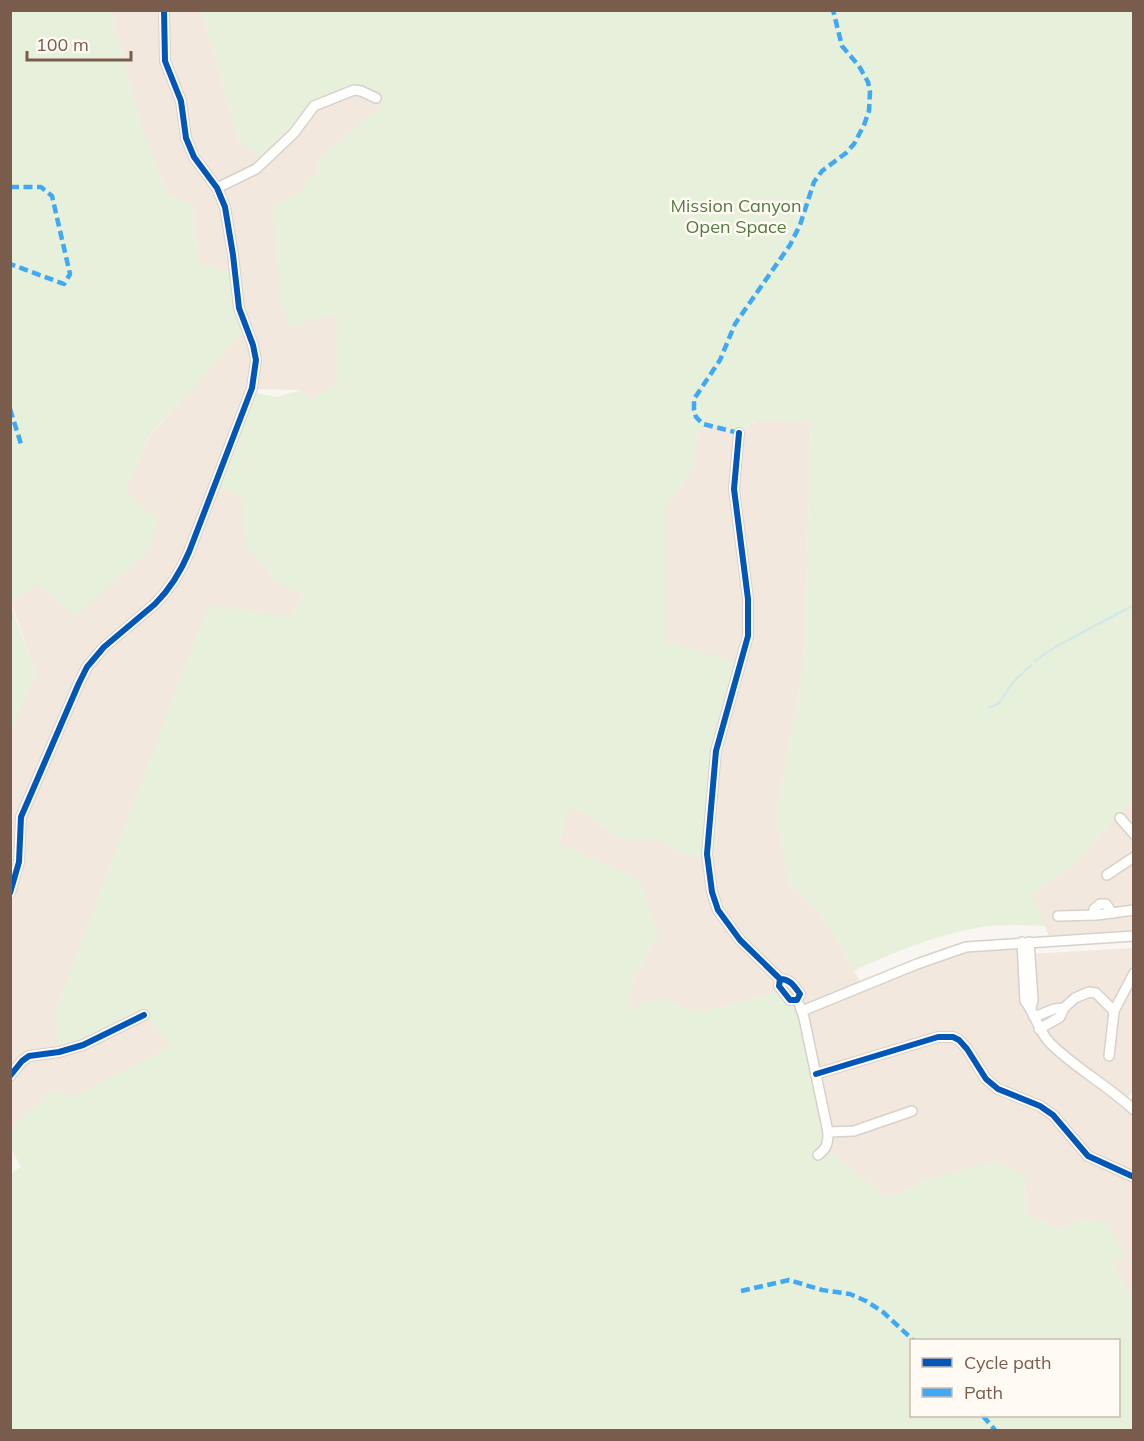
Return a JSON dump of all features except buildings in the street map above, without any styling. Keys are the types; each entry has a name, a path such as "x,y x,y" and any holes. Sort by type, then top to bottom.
{"street":[{"path":"10,893 19,862 21,817 79,682 95,656 155,604 177,575 189,552 252,388 256,360 253,345 238,309 225,207 217,188 194,157 186,138 180,101 165,62 164,10"},
{"path":"217,188 256,169 294,133 314,106 354,90 376,98"},
{"path":"740,433 734,489 748,599 748,636 716,751 707,854 711,884 718,910 740,940 780,979 778,986 795,995 802,1011 828,1132 826,1149 818,1155"},
{"path":"1120,818 1134,834"},
{"path":"1107,875 1134,857"},
{"path":"1058,916 1134,910"},
{"path":"802,1011 953,951 980,945 1134,936"},
{"path":"1026,942 1025,1001 1039,1029 1068,1060 1134,1110"},
{"path":"1109,1056 1114,1011 1134,973"},
{"path":"1039,1029 1060,1017 1064,1008 1075,998 1089,992 1096,993 1114,1011"},
{"path":"1032,1012 1064,1008"},
{"path":"10,1076 29,1056 59,1052 83,1045 144,1015"},
{"path":"816,1074 938,1036 953,1037 964,1044 982,1073 998,1089 1040,1106 1060,1122 1088,1156 1134,1177"},
{"path":"828,1132 854,1131 912,1111"}],"shaded area":[{"path":"111,11 202,11 239,142 346,91 371,95 385,105 318,158 316,188 290,328 332,310 352,332 341,387 312,403 301,390 252,389 242,492 271,576 304,595 291,617 144,1015 172,1046 74,1097 54,1090 11,1127 10,737 35,672 11,602 38,583 158,519 124,492 150,436 245,329 198,262 193,205 168,195 141,127"},
{"path":"759,418 811,418 804,666 776,815 790,884 823,917 863,986 944,954 1022,942 1030,954 1133,948 1133,1093 1123,1100 1133,1110 1133,1297 1113,1262 1124,1257 1083,1220 1060,1230 1027,1214 1025,1177 934,1177 887,1198 826,1149 789,987 760,998 701,1012 672,1004 627,1013 634,977 658,934 559,844 568,806 586,814 620,839 657,839 684,854 716,857 718,775 732,705 665,642 665,507 693,469 698,430 710,427 739,433"},
{"path":"1133,801 1133,936 1051,941 1031,894 1076,864 1115,817"}],"green space":[{"path":"10,11 111,11 141,126 168,195 193,205 198,262 234,273 246,329 150,435 125,492 158,519 150,551 74,617 38,584 11,602"},
{"name":"Mission Canyon Open Space","path":"202,11 1133,11 1133,801 1115,817 1076,864 1032,894 1045,926 993,926 960,931 913,945 854,971 823,917 790,884 776,815 804,666 811,421 755,420 739,433 710,427 698,430 693,469 665,507 665,642 742,663 721,753 717,790 716,857 684,854 657,839 620,839 586,814 569,806 559,843 640,880 658,934 634,977 627,1013 643,1002 667,998 672,1004 701,1012 760,998 789,987 800,1004 804,1018 826,1149 887,1198 934,1177 998,1161 1025,1177 1027,1214 1060,1230 1083,1220 1108,1222 1124,1257 1113,1262 1133,1297 1133,1430 11,1430 10,1174 21,1167 11,1148 11,1127 54,1090 74,1096 172,1046 144,1015 59,1052 55,1012 208,605 291,617 304,595 273,582 274,578 246,547 245,533 242,532 244,526 242,497 221,488 223,483 217,480 251,392 277,397 301,390 310,400 338,383 336,313 290,328 280,301 273,205 297,195 313,174 317,176 318,158 382,107 371,95 361,91 322,103 267,160 239,142"},
{"path":"10,603 35,672 11,737 10,737"}],"waterway":[{"path":"1035,661 1055,647 1134,605"},
{"path":"989,708 999,703 1015,680 1031,665"}],"marked path":[{"path":"739,433 703,424 696,417 694,399 720,360 735,324 790,245 800,225 814,182 822,171 854,144 869,111 868,82 859,66 842,46 833,10"},
{"path":"10,187 41,187 52,196 70,274 64,284 10,264"},
{"path":"10,409 21,444"},
{"path":"741,1291 789,1280 822,1290 850,1294 883,1312 912,1339"},
{"path":"984,1417 995,1430"}],"cycle path":[{"path":"10,893 19,862 21,817 79,683 87,667 104,647 155,604 179,573 252,388 256,360 253,345 239,308 225,207 217,188 194,157 186,138 181,101 165,61 164,10"},
{"path":"739,433 734,489 748,599 748,636 716,751 707,854 712,892 718,910 740,940 780,979 794,986 800,994 797,1000 790,1000 779,986 780,979"},
{"path":"10,1076 29,1056 59,1052 83,1045 144,1015"},
{"path":"816,1074 938,1037 953,1037 967,1049 986,1079 998,1089 1040,1106 1053,1115 1088,1156 1134,1177"}]}
